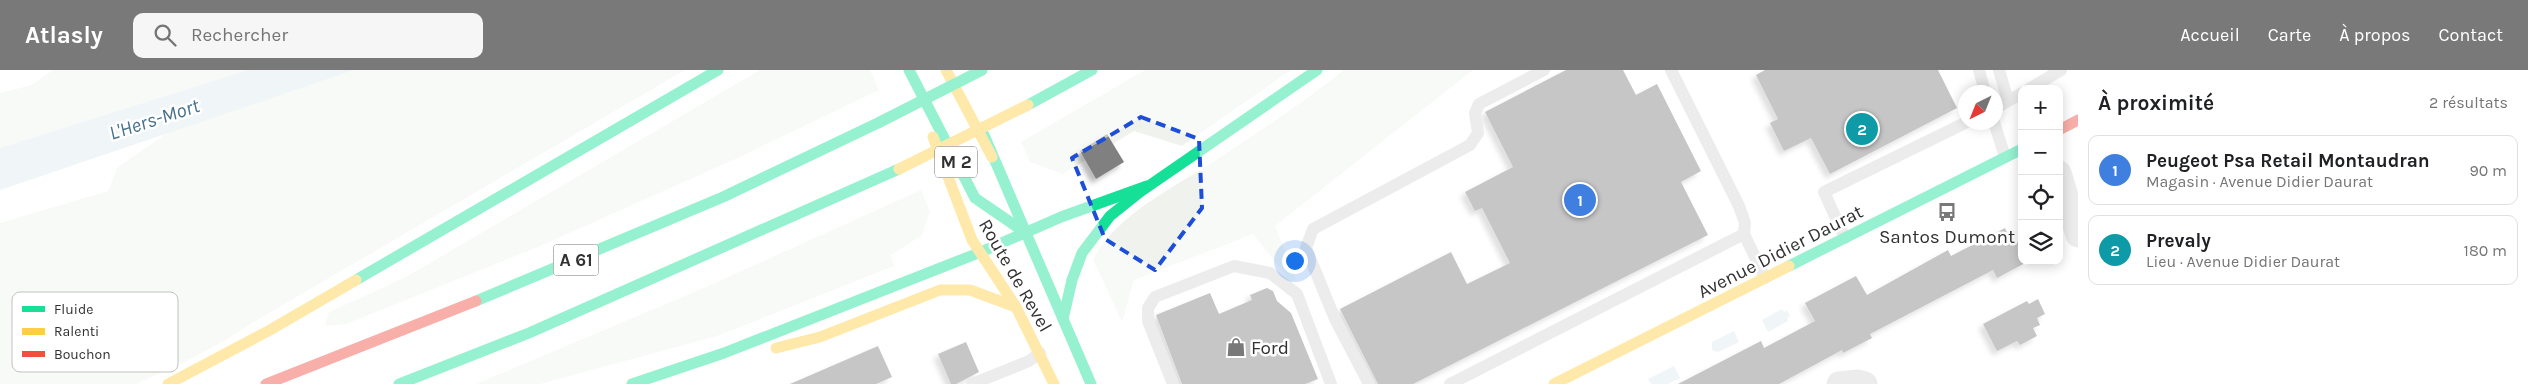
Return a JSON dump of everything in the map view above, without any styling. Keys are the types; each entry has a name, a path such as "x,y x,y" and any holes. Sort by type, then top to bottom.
{"main road":[{"path":"168,384 270,330 718,70"},
{"name":"M 2","path":"908,70 975,198 1026,233"},
{"name":"Route de Revel","path":"908,70 972,240 1016,307 1054,384"},
{"name":"M 2","path":"946,70 992,157"},
{"name":"Route de Revel","path":"959,70 992,157 1091,384"},
{"name":"A 61","path":"266,384 405,331 722,197 880,122 982,70"},
{"name":"A 61","path":"399,384 529,333 899,169 1028,105 1092,70"},
{"path":"1063,319 1075,268 1087,243 1099,228 1147,186 1202,151 1317,70"},
{"path":"2063,128 2078,120"},
{"name":"Avenue Didier Daurat","path":"1554,384 2018,151"},
{"path":"632,384 724,353 1147,186"},
{"path":"724,353 778,348 820,337 940,290 958,287 972,289 1016,307"}],"street":[{"path":"2060,175 2078,235"},
{"path":"1839,384 1858,382 1865,384"}],"lane":[{"path":"1369,384 1335,319 1306,248 1313,229 1470,146 1478,133 1475,113 1479,104 1544,70"},
{"path":"1671,70 1739,206 1745,223 1744,234 1765,278"},
{"path":"1979,70 1983,85"},
{"path":"1999,70 2008,101"},
{"path":"2036,85 2060,70"},
{"path":"2003,104 2018,95"},
{"path":"1844,238 1824,192 1958,126"},
{"path":"1997,130 2005,157"},
{"path":"1450,384 1744,234"},
{"path":"1173,384 1148,321 1148,308 1155,297 1234,266 1270,273 1297,294 1331,384"},
{"path":"972,384 1029,361 1040,353"}],"highlighted area":[{"path":"1141,117 1199,139 1202,208 1155,270 1105,239 1072,158"}],"shaded area":[{"path":"53,70 248,70 0,148 0,93 32,85"},
{"path":"354,70 685,70 224,341 178,365 178,292 12,292 12,372 164,372 136,384 0,384 0,223 108,191 117,168 170,131"},
{"path":"760,70 870,70 879,90 742,156 538,247 346,324 325,326 329,312 406,277"},
{"path":"1145,70 1291,70 1182,146 1134,131 1063,174 1030,162 1021,142"},
{"path":"1344,70 1473,70 1275,226 1296,279 1291,282 1253,234 1134,280 1122,322 1093,259 1117,228 1131,215 1263,129"},
{"path":"921,190 930,212 922,235 891,255 894,266 717,336 540,384 476,384 706,287"}],"water":[{"name":"L'Hers-Mort","path":"248,70 354,70 0,190 0,148"},
{"path":"1782,309 1784,312 1787,310 1790,316 1787,318 1788,321 1768,332 1762,320"},
{"path":"1734,331 1739,342 1718,352 1712,350 1712,342"},
{"path":"1674,366 1680,378 1668,384 1651,384 1648,379"}],"building":[{"path":"1566,70 1623,70 1636,95 1657,84 1701,171 1681,182 1708,235 1413,384 1378,384 1340,309 1451,252 1467,284 1510,263 1482,208 1475,211 1465,192 1513,167 1485,112"},
{"path":"1765,70 1938,70 1957,108 1830,174 1811,138 1784,151 1770,123 1778,119 1756,75"},
{"path":"1107,134 1124,162 1096,179 1080,151"},
{"path":"2005,228 2009,237 2011,236 2014,242 2017,241 2018,243 2018,265 2021,265 1997,278 1993,270 1870,334 1872,338 1843,353 1842,350 1779,384 1678,384 1761,341 1764,348 1815,321 1805,303 1856,276 1867,295 1948,250 1951,256"},
{"name":"Ford","path":"1267,288 1273,291 1277,301 1291,313 1318,379 1305,384 1182,384 1156,315 1210,293 1219,314 1252,300 1250,295"},
{"path":"2038,299 2045,314 2037,318 2040,325 2033,328 2037,336 2020,345 2017,341 1997,351 1983,324 2027,301 2029,304"},
{"path":"966,342 979,372 956,384 951,384 938,354"},
{"path":"878,346 892,377 876,384 790,384"}],"traffic: fast":[{"path":"356,280 718,70"},
{"path":"909,70 975,198 1026,233"},
{"path":"880,122 982,70"},
{"path":"1028,105 1092,70"},
{"path":"1063,319 1072,280 1082,253 1110,216 1140,192 1317,70"},
{"path":"476,301 723,197 880,122"},
{"path":"984,135 1026,233"},
{"path":"1789,266 2018,151"},
{"path":"399,384 529,333 899,169"},
{"path":"632,384 724,353 981,252 1061,217 1147,186"},
{"path":"1026,233 1091,384"}],"traffic: slow":[{"path":"946,70 992,157"},
{"path":"899,169 1028,105"},
{"path":"933,137 972,240 1016,307 1054,384"},
{"path":"1554,384 1789,266"},
{"path":"168,384 270,330 356,280"},
{"path":"776,348 820,337 940,290 970,290 1016,307"}],"traffic: jam":[{"path":"2063,128 2078,120"},
{"path":"266,384 476,301"}],"place":[{"name":"Prevaly","path":"1862,129"},
{"name":"Peugeot Psa Retail Montaudran","path":"1580,200"},
{"name":"Santos Dumont","path":"1947,212"},
{"name":"Ford","path":"1236,347"}]}
